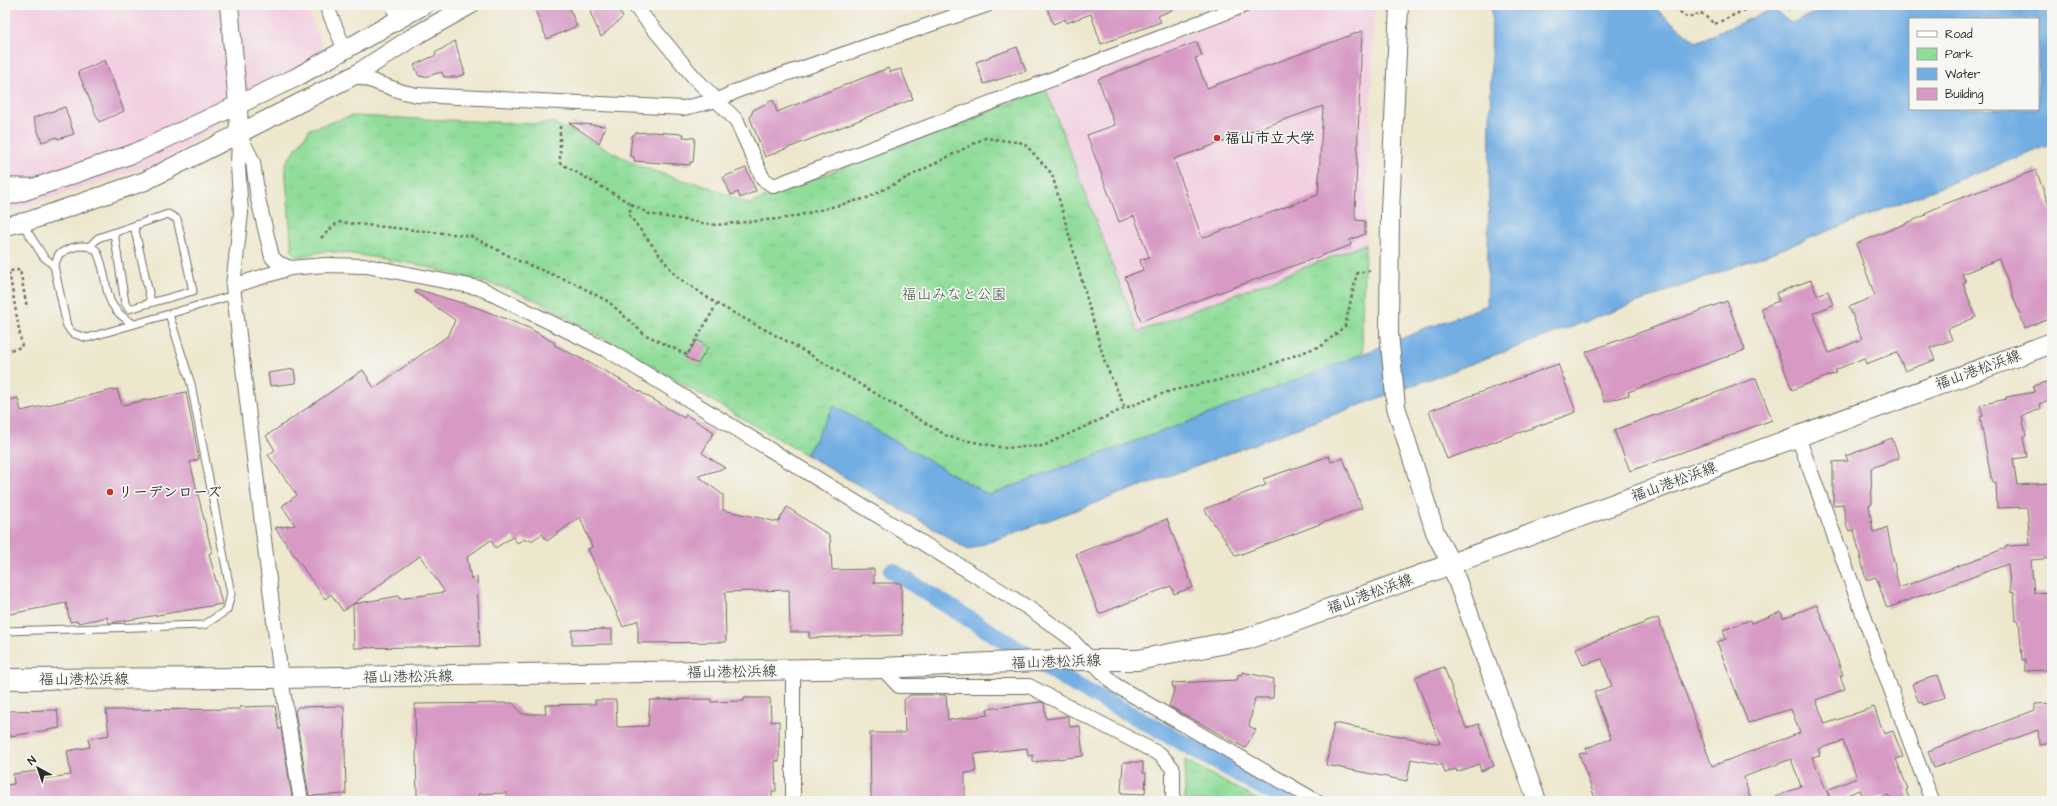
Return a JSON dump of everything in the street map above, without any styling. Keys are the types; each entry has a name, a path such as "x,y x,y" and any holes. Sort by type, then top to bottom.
{"main road":[{"name":"福山港松浜線","path":"5,679 281,678 793,671 1007,664 1058,660 1138,660 1247,639 2052,343"}],"street":[{"path":"229,5 238,105 238,166 241,213 234,290 281,678 301,801"},
{"path":"326,5 345,50"},
{"path":"5,196 40,186 136,153 295,78 345,50 395,12 424,5"},
{"path":"14,224 145,181 355,75 413,37 470,5"},
{"path":"634,5 693,76 737,121 764,179 774,186 1245,5"},
{"path":"355,75 403,92 417,95 684,108 718,100 739,90 987,5"},
{"path":"1400,5 1388,267 1389,333 1396,407 1435,532 1451,564 1537,801"},
{"path":"239,134 253,162 258,199 272,257 278,263 290,268"},
{"path":"5,185 40,186"},
{"path":"234,290 290,268 325,265 367,266 480,288 616,355 1027,607 1068,636 1092,659 1115,686 1316,801"},
{"path":"1798,437 1932,801"},
{"path":"882,668 899,686 1029,686 1161,755 1173,769 1173,801"},
{"path":"793,671 793,801"}],"lane":[{"path":"90,246 98,238 168,214 178,219 193,291 129,308 125,303 114,233"},
{"path":"14,224 54,266"},
{"path":"134,226 151,302"},
{"path":"134,324 123,318 115,311 110,300 100,256 96,250 90,246 83,245 69,248 59,254 54,266 67,326 72,333 87,338 112,332 169,314 234,290"},
{"path":"5,631 204,625 226,610 231,594 191,384 169,314"}],"path":[{"path":"1670,5 1688,18 1701,13 1715,24 1755,5"},
{"path":"1781,5 1789,9 1799,5"},
{"path":"560,126 560,163 632,202 649,214 715,225 788,218 866,198 985,138 1024,143 1052,174 1105,363 1125,408"},
{"path":"632,202 629,214 676,276 717,304 792,344 949,436 1004,448 1043,446 1125,408 1170,391 1242,375 1323,345 1345,326 1357,273 1388,267"},
{"path":"321,238 338,222 471,236 518,261 586,289 609,302 644,334 687,355 717,304"},
{"path":"5,352 22,347 9,271 20,270 27,308"}],"shaded area":[{"path":"5,5 306,5 324,50 166,160 5,213"},
{"name":"福山市立大学","path":"1267,5 1375,5 1365,244 1138,332 1046,89"}],"green space":[{"name":"福山みなと公園","path":"1046,89 1138,332 1365,244 1362,326 1363,354 1204,416 989,495 834,407 806,455 540,302 509,289 420,265 325,251 297,257 292,252 285,164 310,129 351,116 538,124 554,123 642,167 678,179 704,185 749,204"},
{"path":"1185,760 1260,801 1185,801"}],"water":[{"path":"1492,5 1651,5 1696,42 1773,9 1791,23 1833,5 2052,5 2052,144 1782,249 968,550 933,528 806,455 834,406 989,495 1204,416 1487,305"}],"building":[{"path":"533,5 568,5 577,26 547,39"},
{"path":"598,5 615,5 623,17 601,37 590,12"},
{"path":"1046,5 1184,5 1158,16 1161,22 1101,44 1091,14 1066,23 1065,19 1053,24"},
{"path":"1362,31 1355,213 1356,220 1365,221 1365,234 1350,240 1351,245 1141,321 1125,277 1143,270 1140,260 1149,257 1134,216 1119,222 1087,135 1115,125 1098,79 1197,42 1202,56 1195,58 1207,88","holes":["1323,106 1318,195 1202,238 1174,159"]},
{"path":"455,41 465,74 456,77 444,77 442,72 424,77 419,76 414,65 436,55 435,53"},
{"path":"1017,47 1026,71 984,84 976,62"},
{"path":"105,60 124,111 99,122 78,72"},
{"path":"888,68 890,72 901,69 913,99 765,157 750,118 753,110 773,100 777,112"},
{"path":"65,107 74,134 58,139 57,137 42,142 33,118"},
{"path":"569,123 606,126 599,143"},
{"path":"651,132 684,134 683,137 695,138 693,162 690,162 690,165 634,161 634,157 630,156 632,135 635,133"},
{"path":"746,168 756,191 740,198 738,192 731,195 723,177"},
{"path":"2036,170 2052,214 2052,318 2025,328 1999,259 1962,274 1966,282 1963,284 1976,317 1948,329 1952,340 1930,348 1935,360 1905,371 1897,352 1866,364 1864,358 1835,370 1836,373 1792,390 1761,308 1779,301 1776,293 1811,280 1817,295 1828,291 1833,305 1813,313 1829,353 1862,339 1849,307 1875,296 1856,244 1926,215 1925,213 1945,204"},
{"path":"416,289 478,308 529,328 555,343 554,345 607,372 684,418 686,415 714,432 702,453 725,468 698,476 723,495 723,510 778,522 787,507 830,536 832,570 874,569 874,583 901,583 902,635 809,638 809,632 790,632 789,590 725,592 726,642 638,643 638,620 623,627 588,549 592,547 580,517 547,541 542,534 531,541 530,539 526,541 524,539 517,543 513,537 495,548 491,540 467,557 471,579 477,577 480,646 354,648 353,604 399,596 399,599 445,592 420,556 343,611 331,594 325,599 275,528 295,525 282,506 297,495 268,455 275,450 266,436 363,370 374,388 449,335 455,320 415,292"},
{"path":"1727,301 1745,350 1628,392 1629,395 1604,402 1586,352"},
{"path":"697,340 708,347 698,364 686,357"},
{"path":"1558,364 1576,412 1447,459 1429,411"},
{"path":"294,369 296,383 270,386 268,373"},
{"path":"1756,378 1772,420 1630,471 1614,430"},
{"path":"2052,380 2052,399 2039,404 2041,409 2022,416 2026,436 2023,437 2027,457 2013,459 2017,485 2052,483 2052,558 2031,560 2034,593 2052,592 2052,670 2025,671 2025,660 2022,660 2019,621 2016,621 2014,592 2011,593 2008,564 1887,608 1876,577 1866,580 1854,530 1849,531 1847,528 1843,504 1833,505 1833,462 1848,461 1846,456 1892,438 1899,458 1871,468 1872,504 1869,505 1873,532 1887,528 1899,588 2006,548 2006,546 2030,545 2027,507 1997,508 1996,483 1992,483 1980,417 1983,416 1980,405 2006,399 2006,397 2035,392 2033,386"},
{"path":"117,389 122,405 186,392 199,459 190,462 212,552 209,554 222,604 111,623 109,623 107,617 79,623 78,621 70,622 66,603 5,615 5,401 18,398 21,411"},
{"path":"1329,456 1331,462 1343,458 1362,508 1236,556 1204,509 1266,485 1263,479"},
{"path":"1167,519 1193,587 1174,594 1171,586 1099,614 1076,554"},
{"path":"1817,605 1843,675 1840,676 1845,689 1816,700 1825,724 1874,707 1884,734 1893,731 1903,757 1896,759 1908,789 1906,790 1910,801 1891,801 1888,795 1870,801 1864,801 1860,790 1831,801 1766,801 1801,786 1791,759 1744,777 1751,801 1596,801 1579,754 1587,752 1586,748 1611,739 1594,692 1612,686 1602,659 1583,665 1576,648 1658,618 1712,766 1800,733 1791,709 1748,723 1717,642 1726,639 1723,630 1750,620 1751,623 1781,612 1783,618","holes":["1843,741 1857,778 1827,790 1831,801 1812,757 1820,755 1818,749"]},
{"path":"612,629 612,644 572,645 572,630"},
{"path":"1444,667 1466,728 1479,724 1494,766 1481,771 1479,764 1457,772 1456,769 1445,773 1442,765 1411,759 1407,781 1326,765 1334,723 1440,744 1415,677"},
{"path":"1242,672 1274,679 1273,698 1255,698 1249,726 1256,730 1245,748 1169,706 1174,690 1172,683 1237,680 1239,674 1242,675"},
{"path":"1938,675 1946,697 1923,705 1922,702 1919,703 1912,684"},
{"path":"910,695 946,695 948,720 988,715 987,709 1041,702 1044,703 1046,719 1068,716 1070,727 1080,726 1083,756 1033,762 1033,755 1028,756 1027,748 974,754 976,772 965,773 965,801 871,801 870,733 905,733 904,700"},
{"path":"744,698 770,698 771,722 779,721 779,761 775,761 776,791 772,791 772,801 507,801 507,793 479,794 480,801 430,801 429,795 417,796 415,704 513,703 522,714 546,714 545,705 595,704 595,700 616,700 617,727 648,726 650,700 711,699 711,702 744,701"},
{"path":"2052,703 2052,743 2039,745 2038,730 1934,768 1928,751 2035,710 2035,704"},
{"path":"275,706 279,730 281,728 292,797 290,797 291,801 5,801 5,785 14,784 13,774 38,771 39,779 71,775 67,751 90,747 88,739 109,735 106,710 240,709 240,707"},
{"path":"344,706 346,794 309,796 295,711 298,707"},
{"path":"57,710 60,728 5,737 5,723 8,722 7,711"},
{"path":"1123,762 1143,762 1143,773 1146,773 1145,794 1121,793"}],"waterway":[{"path":"892,571 1079,687 1151,725 1287,801"}],"place":[{"name":"福山市立大学","path":"1217,138"},
{"name":"リーデンローズ","path":"110,492"}]}
